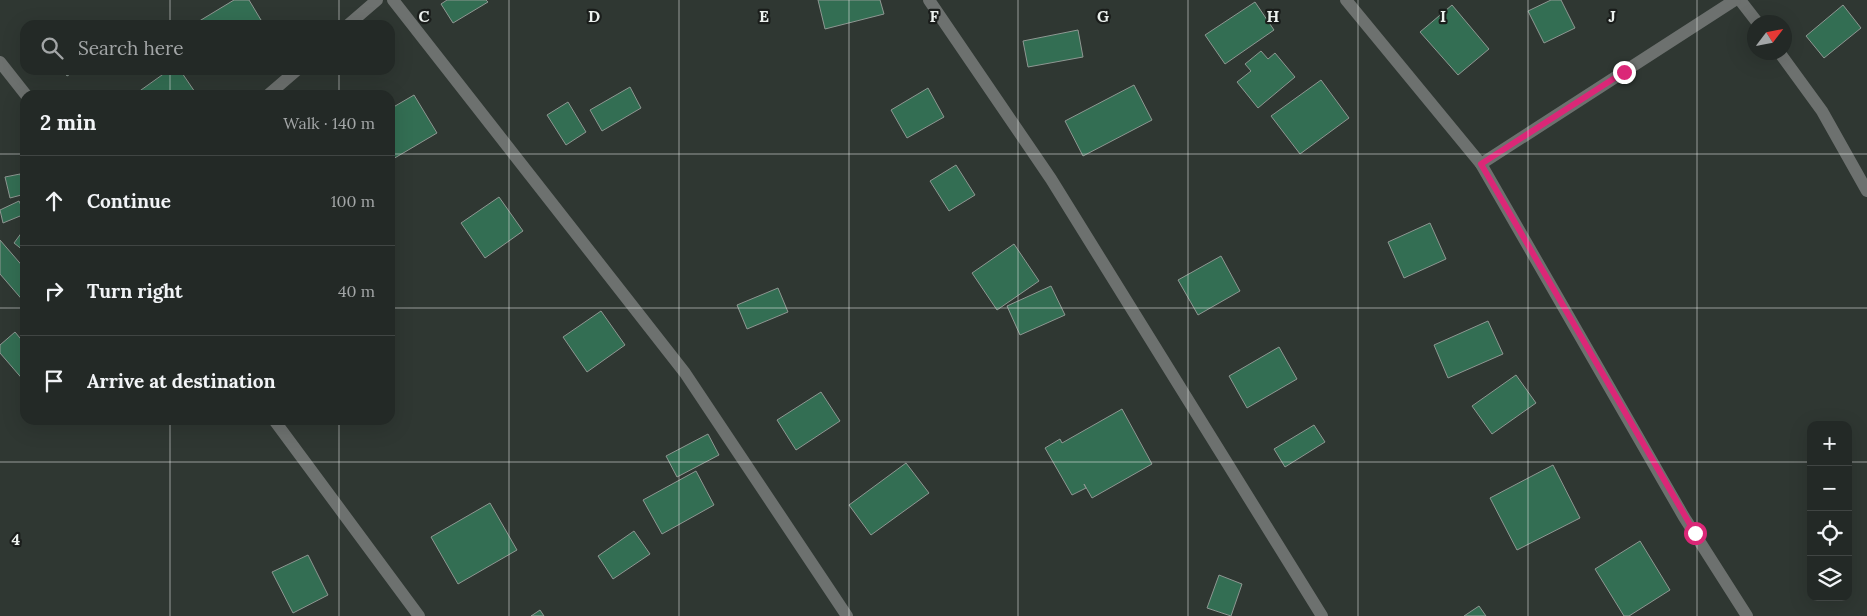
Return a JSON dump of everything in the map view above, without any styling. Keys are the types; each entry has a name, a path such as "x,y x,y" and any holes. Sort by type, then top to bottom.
{"street":[{"path":"354,20 377,0"},
{"path":"393,0 684,373 847,616"},
{"path":"928,0 1051,179 1322,616"},
{"path":"1346,0 1481,164 1684,517 1747,616"},
{"path":"1481,164 1734,0"},
{"path":"1740,0 1752,15"},
{"path":"1785,60 1822,110 1867,191"},
{"path":"0,62 22,90"},
{"path":"274,90 291,75"},
{"path":"278,425 419,616"}],"building":[{"path":"234,0 249,0 261,20 201,20"},
{"path":"447,0 486,0 488,2 453,23 441,4"},
{"path":"818,0 880,0 884,14 825,29"},
{"path":"1551,0 1561,0 1575,28 1544,43 1528,11"},
{"path":"1255,2 1274,30 1225,64 1205,35"},
{"path":"1452,5 1489,49 1458,75 1420,32"},
{"path":"1843,5 1861,28 1824,58 1806,36"},
{"path":"1078,30 1083,57 1028,67 1023,41"},
{"path":"1261,51 1268,59 1275,53 1295,77 1258,108 1237,82 1251,71 1245,64"},
{"path":"162,75 183,75 194,90 141,90"},
{"path":"1321,80 1349,118 1300,154 1271,116"},
{"path":"1134,85 1152,120 1083,156 1065,121"},
{"path":"630,87 641,108 602,131 590,110"},
{"path":"928,88 944,117 907,138 891,110"},
{"path":"414,95 437,133 395,158 395,106"},
{"path":"568,102 586,132 566,145 547,115"},
{"path":"956,165 975,195 949,211 930,181"},
{"path":"20,174 20,195 10,198 5,177"},
{"path":"499,197 523,231 485,258 461,223"},
{"path":"19,201 20,203 20,216 3,223 0,210"},
{"path":"1430,223 1446,259 1404,278 1388,242"},
{"path":"20,235 20,248 14,243"},
{"path":"0,240 20,263 20,297 0,274"},
{"path":"1014,244 1039,281 997,310 972,273"},
{"path":"1221,256 1240,291 1198,315 1178,280"},
{"path":"1051,286 1065,315 1020,335 1007,306"},
{"path":"778,288 788,312 747,329 737,305"},
{"path":"601,311 625,345 587,372 563,337"},
{"path":"1488,321 1503,354 1448,378 1434,345"},
{"path":"15,332 20,338 20,376 0,353 0,345"},
{"path":"1279,347 1297,379 1247,408 1229,376"},
{"path":"1516,375 1536,403 1492,434 1472,406"},
{"path":"821,392 840,421 796,450 777,420"},
{"path":"1122,409 1152,464 1092,498 1084,484 1086,488 1072,495 1045,448 1060,439 1062,443"},
{"path":"1314,425 1325,442 1285,467 1274,449"},
{"path":"708,434 719,455 677,477 666,456"},
{"path":"906,463 929,493 871,535 849,505"},
{"path":"1553,465 1580,518 1517,550 1490,498"},
{"path":"696,471 714,505 662,534 643,500"},
{"path":"490,503 517,550 458,584 431,537"},
{"path":"634,531 650,554 613,579 598,556"},
{"path":"1640,541 1670,590 1629,616 1624,616 1595,569"},
{"path":"308,555 328,595 293,613 272,572"},
{"path":"1219,575 1242,584 1231,616 1207,608"},
{"path":"1479,606 1486,616 1464,616"},
{"path":"540,610 544,616 531,616"}],"route":[{"path":"1624,72 1481,164 1695,533"}]}
